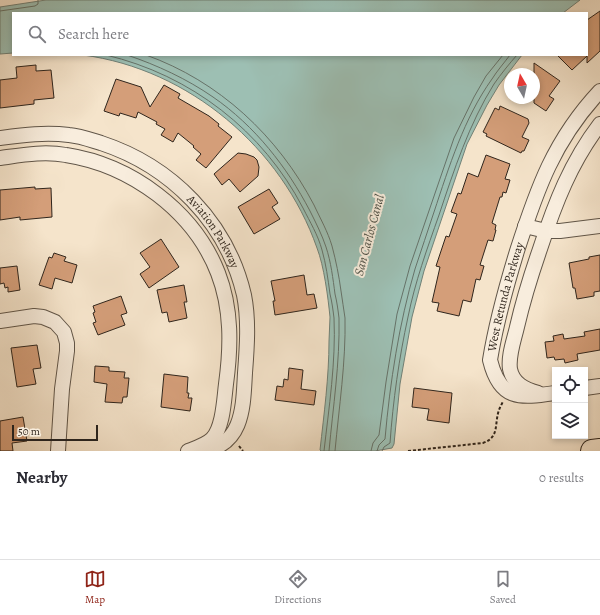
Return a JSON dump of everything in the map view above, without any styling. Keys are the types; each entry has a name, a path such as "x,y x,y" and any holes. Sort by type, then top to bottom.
{"highway":[{"path":"592,451 600,450"}],"street":[{"name":"West Retunda Parkway","path":"549,394 526,397 514,395 504,388 494,373 490,360 508,279 525,226 547,169 555,152 576,120 600,91"},
{"name":"West Retunda Parkway","path":"549,394 527,389 515,380 510,370 510,361 532,273 546,231 570,169 579,153 600,124"},
{"name":"Aviation Parkway","path":"0,138 30,134 71,135 130,154 158,170 179,188 198,206 219,234 233,261 244,294 248,335 244,388 240,420 231,436 217,447 202,451"},
{"name":"Aviation Parkway","path":"0,158 36,153 60,154 87,159 116,170 135,180 166,202 201,240 218,273 224,294 230,332 228,367 224,406 217,433 212,440 188,451"},
{"path":"525,226 546,231 560,231 600,226"},
{"path":"0,321 34,316 48,318 55,322 64,332 67,343 58,451"},
{"path":"588,388 600,386"}],"path":[{"path":"408,451 483,443 489,441 495,432 499,410"}],"water":[{"path":"46,0 580,0 564,12 12,12 12,53 0,54 0,7"},
{"name":"San Carlos Canal","path":"88,56 521,56 512,68 504,68 504,78 487,105 467,144 424,271 412,317 400,384 394,444 392,448 375,451 320,450 326,396 330,317 322,264 317,248 301,212 281,178 256,147 227,119 194,96 159,77 122,63"}],"building":[{"path":"600,11 600,51 587,63 588,56 588,19"},
{"path":"558,56 587,56 572,70"},
{"path":"534,63 560,81 549,96 554,99 546,111 536,104 540,104 540,68 534,68"},
{"path":"36,65 36,71 51,70 54,98 34,100 34,104 0,108 0,80 17,78 16,67"},
{"path":"116,79 141,87 150,107 164,85 180,94 178,98 209,116 219,124 218,126 232,137 206,168 196,160 201,154 178,133 173,142 161,135 165,129 156,124 157,122 138,112 136,118 120,113 119,116 104,111"},
{"path":"500,106 528,119 529,123 522,137 529,140 524,151 521,153 486,136 487,134 483,132 495,108 499,110"},
{"path":"238,153 254,157 257,160 259,167 258,176 240,192 229,179 222,185 214,174"},
{"path":"486,155 510,164 505,179 510,180 506,193 503,192 502,197 500,197 492,223 496,225 493,241 488,240 480,265 484,266 480,280 476,279 471,302 463,300 459,316 437,311 439,303 432,302 440,267 436,266 446,236 449,237 457,214 451,212 458,193 461,194 468,173 478,177"},
{"path":"35,187 35,189 51,188 52,217 20,220 20,217 0,220 0,190"},
{"path":"269,189 278,203 272,207 280,219 254,234 238,207"},
{"path":"161,239 179,267 149,288 140,274 150,267 140,253"},
{"path":"54,253 66,257 64,261 77,265 72,283 55,278 52,289 39,285 49,257 52,258"},
{"path":"600,255 600,291 594,292 594,296 577,299 575,288 573,288 569,263"},
{"path":"17,266 20,290 8,292 8,287 5,288 4,283 0,284 0,268"},
{"path":"304,275 307,295 314,294 317,308 275,315 273,301 275,301 271,281"},
{"path":"184,285 187,302 184,302 187,318 169,322 167,312 162,313 157,290"},
{"path":"121,296 127,313 121,315 125,325 98,335 93,323 96,322 93,313 95,312 93,306"},
{"path":"600,329 600,350 577,354 578,360 565,363 564,359 555,360 554,357 547,358 545,342 554,341 553,336 563,334 564,339 585,336 584,332"},
{"path":"37,345 41,368 33,369 36,384 17,387 11,348"},
{"path":"95,366 109,367 109,371 125,372 124,378 129,378 127,397 123,397 122,403 105,402 107,384 94,382"},
{"path":"289,368 303,370 301,389 316,391 314,405 275,400 277,386 283,387 284,379 288,380"},
{"path":"164,374 188,377 187,393 189,393 188,398 192,398 190,411 161,407"},
{"path":"414,388 452,393 449,423 427,420 429,409 412,407"},
{"path":"23,417 27,441 12,443 13,451 0,451 0,421"}]}
